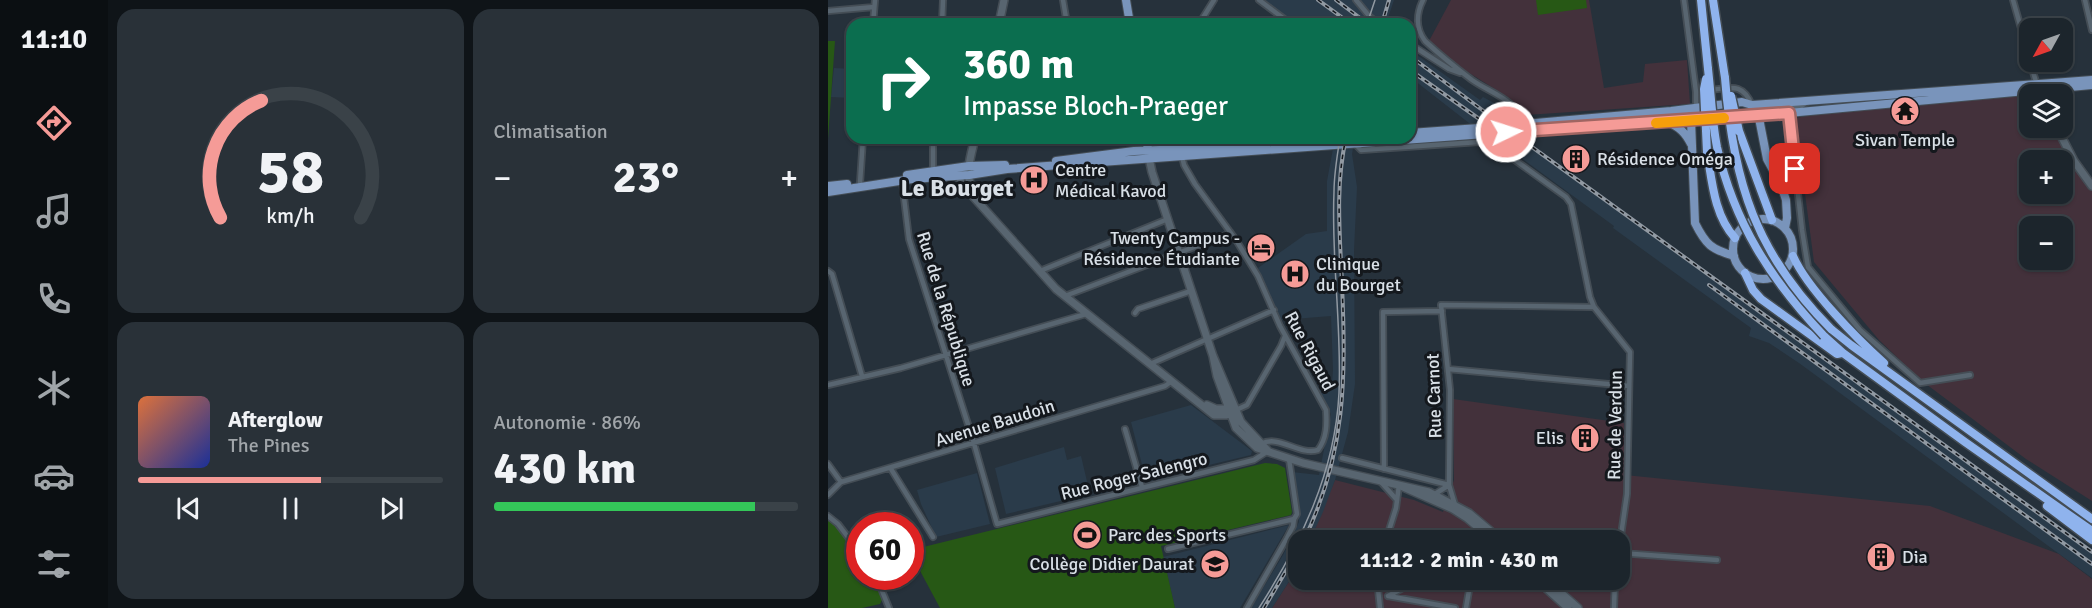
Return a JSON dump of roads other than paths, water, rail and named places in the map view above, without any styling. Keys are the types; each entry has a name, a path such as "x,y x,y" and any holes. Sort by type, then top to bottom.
{"highway":[{"path":"1701,0 1717,146 1726,179 1745,228 1784,291 1824,336 1843,353 2092,531"},
{"path":"1713,0 1732,145 1739,177 1753,218 1777,264 1806,303 1831,329 2092,519"},
{"path":"1708,69 1704,89 1707,152 1714,193 1721,214 1730,232 1736,238"},
{"path":"1725,78 1743,144 1772,220"},
{"path":"1793,256 1798,269 1836,314 1887,366 1887,371"},
{"path":"1745,273 1753,290 1761,299 1837,354 1843,353"},
{"path":"2026,485 2030,494 2092,540"}],"main road":[{"path":"1000,18 1004,0"},
{"path":"1126,0 1129,18"},
{"path":"2069,84 2092,80"},
{"path":"2073,86 2092,85"},
{"path":"1525,127 1666,122 1721,105 1742,102 1752,105 2019,90"},
{"path":"1416,137 1631,116 1759,115 2019,91"},
{"path":"1752,105 1759,115 1767,159 1786,200 1785,228"},
{"path":"1694,114 1692,146 1695,223 1702,237 1715,251 1734,256"},
{"path":"1666,122 1680,128 1692,146"},
{"path":"1416,133 1482,131"},
{"path":"2062,138 2074,161 2092,186"},
{"path":"974,144 969,182 977,199"},
{"path":"1147,144 1160,196 1236,428 1257,448 1288,459 1415,487 1435,494 1455,505 1488,530"},
{"path":"828,186 860,183 933,170 1007,169 1254,144"},
{"path":"1148,154 1182,156 1341,144"},
{"path":"828,192 959,175 969,170"},
{"path":"959,175 962,183 1064,297 1214,415 1226,415 1232,411"},
{"path":"1755,220 1772,220 1785,228 1794,246 1793,256 1790,264 1778,276 1761,280 1745,273 1740,268 1734,256 1736,238 1740,230 1755,220"},
{"path":"1232,411 1268,451"},
{"path":"1399,485 1453,510 1481,530"},
{"path":"1548,590 1568,608"},
{"path":"1558,590 1578,608"}],"street":[{"path":"873,18 875,0"},
{"path":"942,18 943,0"},
{"path":"1063,0 1066,18"},
{"path":"1204,18 1214,0"},
{"path":"1258,0 1284,18"},
{"path":"1356,0 1371,18"},
{"path":"1423,0 1417,22 1419,34 1467,76 1513,105 1521,115 1525,127"},
{"path":"1684,0 1696,92 1694,114"},
{"path":"2013,0 2019,22"},
{"path":"2085,0 2092,30"},
{"path":"828,11 874,7"},
{"path":"1416,48 1449,69 1467,76"},
{"path":"1696,92 1737,87 1743,91 1752,105"},
{"path":"1809,101 1800,107 1792,107 1789,113 1808,267 1860,330 1920,383 1970,375"},
{"name":"Rue de Verdun","path":"1355,144 1361,150 1479,142 1489,144 1501,150 1566,197 1573,212 1585,277 1594,307 1630,352 1627,494 1622,530"},
{"path":"860,183 863,144"},
{"path":"933,144 933,170"},
{"name":"Rue Rigaud","path":"1182,156 1184,165 1195,184 1231,233 1258,276 1285,336 1326,410 1327,425 1322,443 1315,451 1270,440 1261,444"},
{"name":"Rue de la République","path":"902,181 909,239 997,524 1004,522"},
{"path":"1040,271 1168,219"},
{"path":"1064,297 1231,233"},
{"path":"828,271 832,274 862,376"},
{"path":"1135,313 1138,309 1191,291"},
{"name":"Rue Carnot","path":"1455,505 1449,486 1450,390 1441,305 1594,307"},
{"path":"1150,364 1274,310"},
{"path":"1384,469 1383,312 1442,311"},
{"path":"828,385 944,355 1086,314"},
{"path":"1232,411 1247,405 1285,336"},
{"path":"1448,369 1629,386"},
{"name":"Avenue Baudoin","path":"828,495 842,482 1165,386 1172,381"},
{"path":"1125,429 1142,487"},
{"name":"Rue Roger Salengro","path":"1004,522 1254,460 1268,451"},
{"path":"1342,458 1449,486"},
{"path":"1246,608 1293,526 1296,514 1288,459"},
{"path":"828,464 842,482"},
{"path":"891,468 933,537"},
{"path":"1379,480 1397,500"},
{"path":"1389,530 1399,485"},
{"path":"1435,494 1449,486"},
{"path":"828,516 846,535"},
{"path":"1168,549 1294,519"},
{"path":"1630,554 1718,560"},
{"path":"882,590 889,608"},
{"path":"1378,590 1380,608"},
{"path":"1399,590 1388,596 1455,608"},
{"path":"1466,608 1469,590"},
{"path":"1614,590 1614,608"},
{"path":"1608,608 1613,601"}],"tram line":[{"path":"1369,18 1375,0"},
{"path":"1259,608 1302,532 1323,479 1331,451 1336,422 1340,368 1333,217 1339,144"}],"railway":[{"path":"1318,0 1343,18"},
{"path":"1336,0 1360,18"},
{"path":"1384,18 1389,0"},
{"path":"1416,60 2092,552"},
{"path":"1416,74 1485,123"},
{"path":"1308,530 1318,508 1336,446 1343,384 1339,193 1345,144"},
{"path":"1709,285 2092,564"},
{"path":"1264,608 1288,568"}],"place":[{"name":"Sivan Temple","path":"1905,111"},
{"name":"Résidence Oméga","path":"1576,159"},
{"name":"Centre Médical Kavod","path":"1034,180"},
{"name":"Twenty Campus - Résidence Étudiante","path":"1261,248"},
{"name":"Clinique du Bourget","path":"1295,274"},
{"name":"Elis","path":"1585,438"},
{"name":"Parc des Sports","path":"1087,535"},
{"name":"Dia","path":"1881,557"},
{"name":"Collège Didier Daurat","path":"1215,564"}],"district":[{"name":"Le Bourget","path":"957,188"}]}
